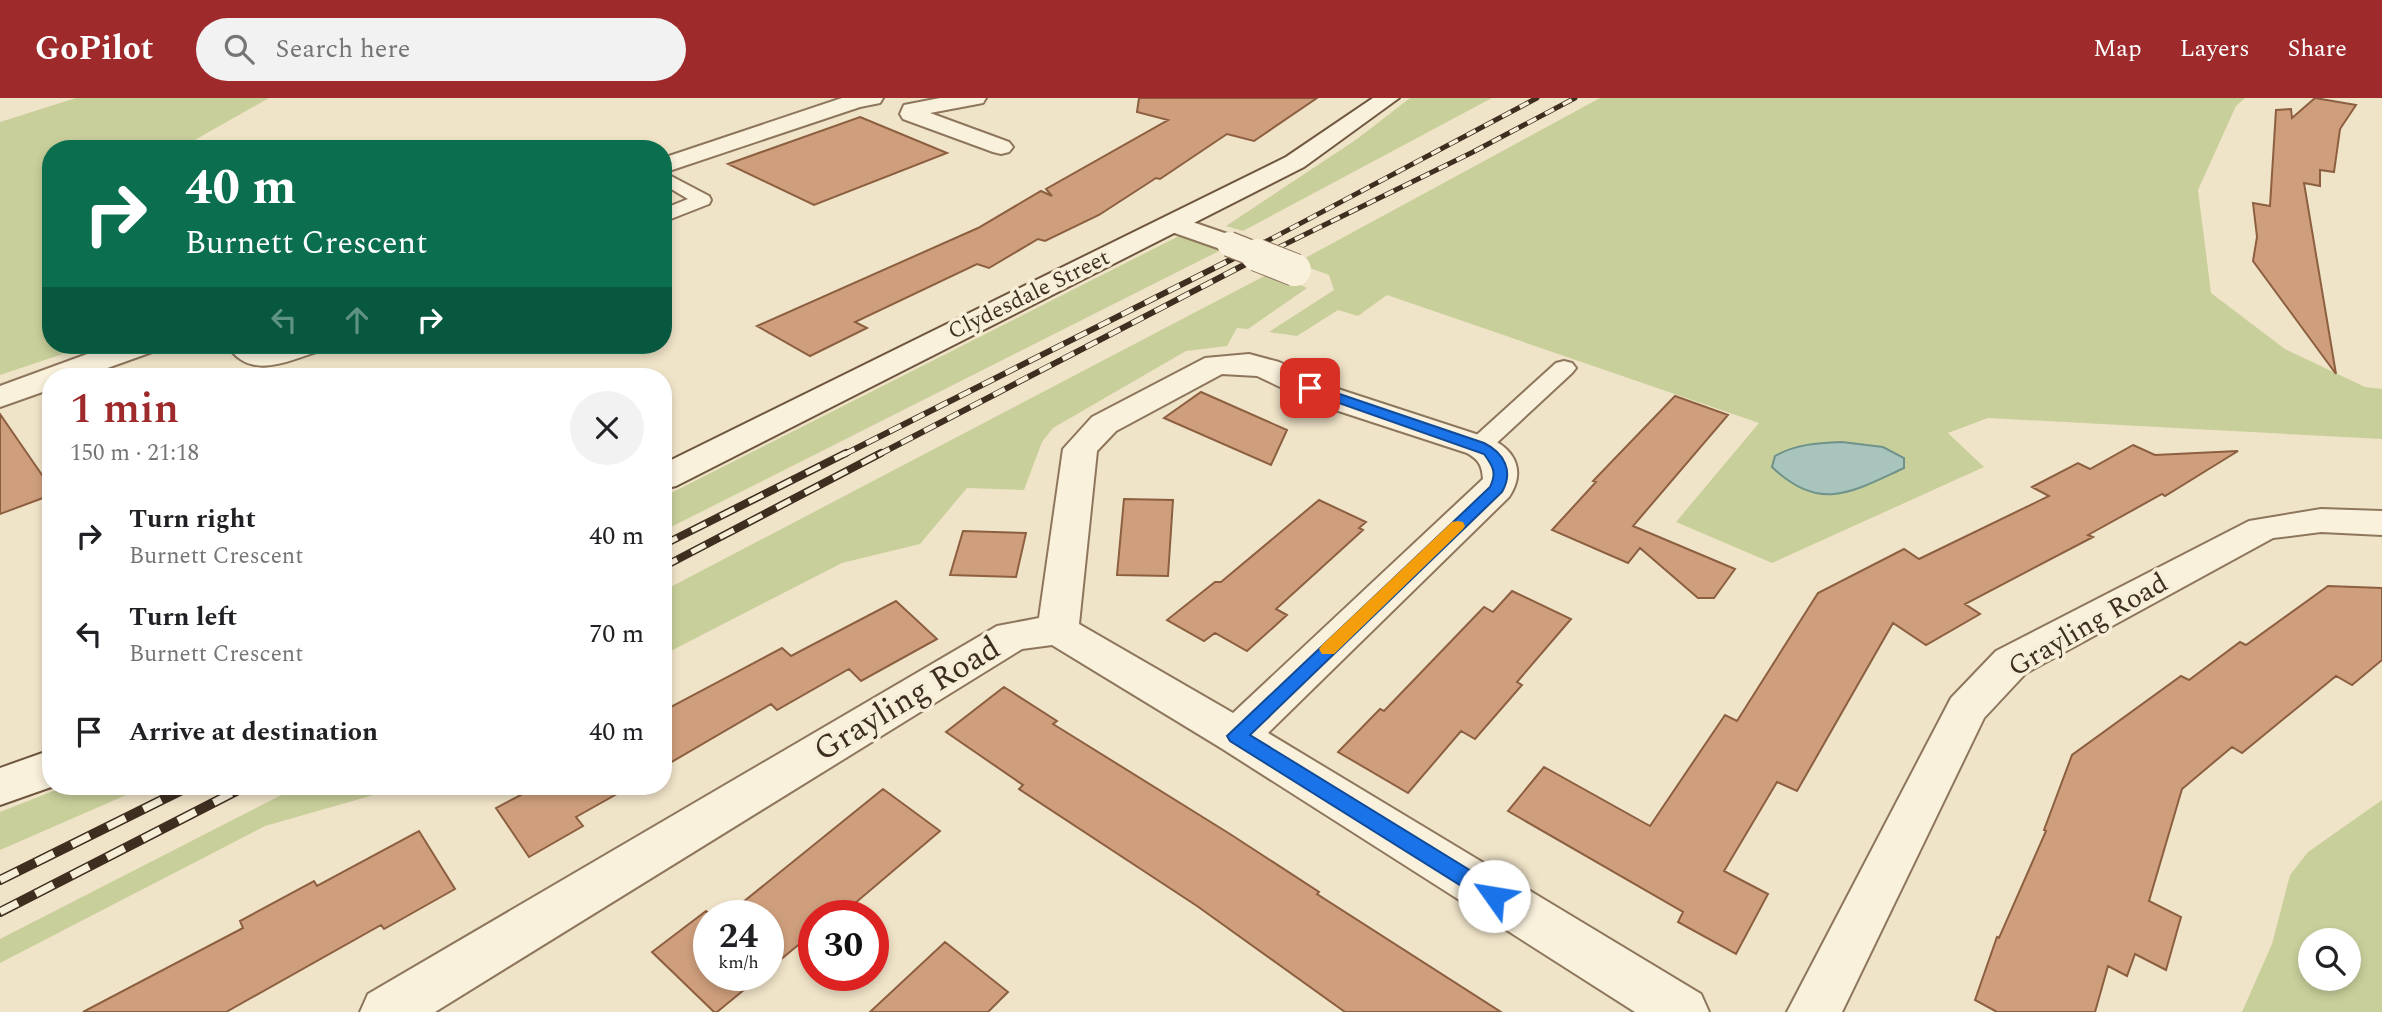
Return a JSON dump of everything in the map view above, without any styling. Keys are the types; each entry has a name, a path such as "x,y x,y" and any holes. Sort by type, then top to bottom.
{"street":[{"path":"672,171 855,101 872,98"},
{"path":"975,98 912,110 911,114 1001,147"},
{"name":"Clydesdale Street","path":"672,473 1295,162 1388,98"},
{"path":"1175,224 1295,270"},
{"path":"78,368 116,354"},
{"path":"1237,736 1496,489 1501,479 1500,466 1489,451 1326,396 1268,369 1232,363 1201,372 1104,424 1080,449 1058,630 1237,736 1682,1012"},
{"path":"0,397 42,381"},
{"name":"Grayling Road","path":"1814,1012 1967,709 2011,662 2262,529 2293,522 2382,523"},
{"name":"Grayling Road","path":"387,1012 1012,636 1058,630"},
{"path":"0,787 42,771"}],"lane":[{"path":"672,178 702,200 672,212"},
{"path":"250,354 265,361 286,354"},
{"path":"1479,446 1564,368"}],"green space":[{"path":"76,98 269,98 195,140 42,140 42,354 63,354 0,375 0,122"},
{"path":"1410,98 1492,98 1243,231 1226,226 1357,139"},
{"path":"1600,98 2245,98 2236,106 2198,190 2211,293 2285,349 2365,387 2382,389 2382,439 1988,418 1948,433 1984,467 1772,563 1676,522 1759,423 1387,295 1358,316 1338,310 1297,336 1269,332 1334,290 1329,275 1296,263"},
{"path":"1179,236 1221,250 672,526 672,492"},
{"path":"1272,272 1307,288 1248,329 1237,328 1227,346 1186,351 1053,428 1042,442 1024,490 967,488 920,544 842,563 672,650 672,586"},
{"path":"43,795 126,795 0,850 0,812"},
{"path":"281,795 374,795 265,826 0,963 0,939"},
{"path":"2382,800 2382,1012 2242,1012 2272,944 2290,875 2308,852"}],"water":[{"path":"1842,442 1883,447 1904,458 1904,468 1852,490 1821,494 1789,481 1772,467 1775,456 1791,449"}],"building":[{"path":"1139,98 1317,98 1254,141 1227,134 1160,179 1156,178 1099,215 1045,241 1038,239 989,268 977,264 855,322 867,328 810,356 757,326 978,228 1041,191 1052,196 1046,189 1168,120 1137,112"},
{"path":"2315,98 2356,105 2340,129 2334,172 2320,170 2320,186 2304,183 2336,374 2253,261 2257,237 2253,203 2270,206 2276,110 2291,109 2292,118"},
{"path":"860,117 947,153 814,205 728,164"},
{"path":"1201,392 1287,430 1271,465 1164,418"},
{"path":"1675,396 1728,415 1633,526 1735,569 1714,598 1698,598 1640,548 1628,563 1552,530 1596,482 1593,481"},
{"path":"0,414 42,475 42,498 0,514"},
{"path":"2133,445 2155,455 2238,451 2165,496 2162,494 2088,535 2093,537 1965,604 1980,614 1926,645 1893,623 1797,791 1777,782 1724,871 1768,894 1736,954 1678,922 1683,912 1508,811 1544,767 1650,826 1725,715 1737,721 1818,593 1904,549 1919,559 2049,496 2032,487 2078,463 2090,469"},
{"path":"1124,499 1173,500 1168,576 1117,575"},
{"path":"1319,500 1366,522 1359,528 1363,530 1276,609 1287,615 1247,651 1215,633 1204,641 1167,620 1215,582 1221,582"},
{"path":"963,531 1026,533 1016,577 950,575"},
{"path":"2328,586 2382,588 2382,660 2352,685 2336,676 2242,753 2232,747 2182,789 2149,901 2181,917 2166,970 2135,954 2127,976 2108,966 2095,1012 1997,1012 1975,1000 1997,937 1999,938 2046,831 2044,830 2072,755 2181,676 2189,680 2240,642 2246,645"},
{"path":"1512,591 1571,619 1517,682 1522,685 1475,739 1461,731 1408,793 1338,752 1380,709 1384,711 1484,607 1493,612"},
{"path":"896,601 937,639 861,681 849,669 777,710 771,704 672,762 672,706 782,648 791,656"},
{"path":"1004,687 1057,721 1053,724 1230,834 1319,892 1317,894 1501,1012 1345,1012 1197,906 1019,789 1023,785 946,732"},
{"path":"883,789 940,831 859,900 798,900 798,945 784,957 784,900 746,900"},
{"path":"521,795 615,795 576,817 583,826 529,857 496,808"},
{"path":"419,831 455,889 384,929 381,925 226,1012 83,1012 243,928 240,921 314,881 317,886"},
{"path":"693,921 693,991 743,991 714,1012 652,952"},
{"path":"945,942 1008,992 988,1012 870,1012"}],"railway":[{"path":"1237,257 1537,98"},
{"path":"1262,256 1473,152 1575,98"},
{"path":"843,455 1240,255"},
{"path":"878,455 1262,256"},
{"path":"672,540 846,453"},
{"path":"672,562 881,453"},
{"path":"0,880 172,795"},
{"path":"0,912 228,795"}],"slow traffic":[{"path":"1328,649 1458,526"}],"route":[{"path":"1310,388 1326,396 1479,446 1489,451 1500,466 1501,479 1496,489 1237,736 1494,896"}]}
